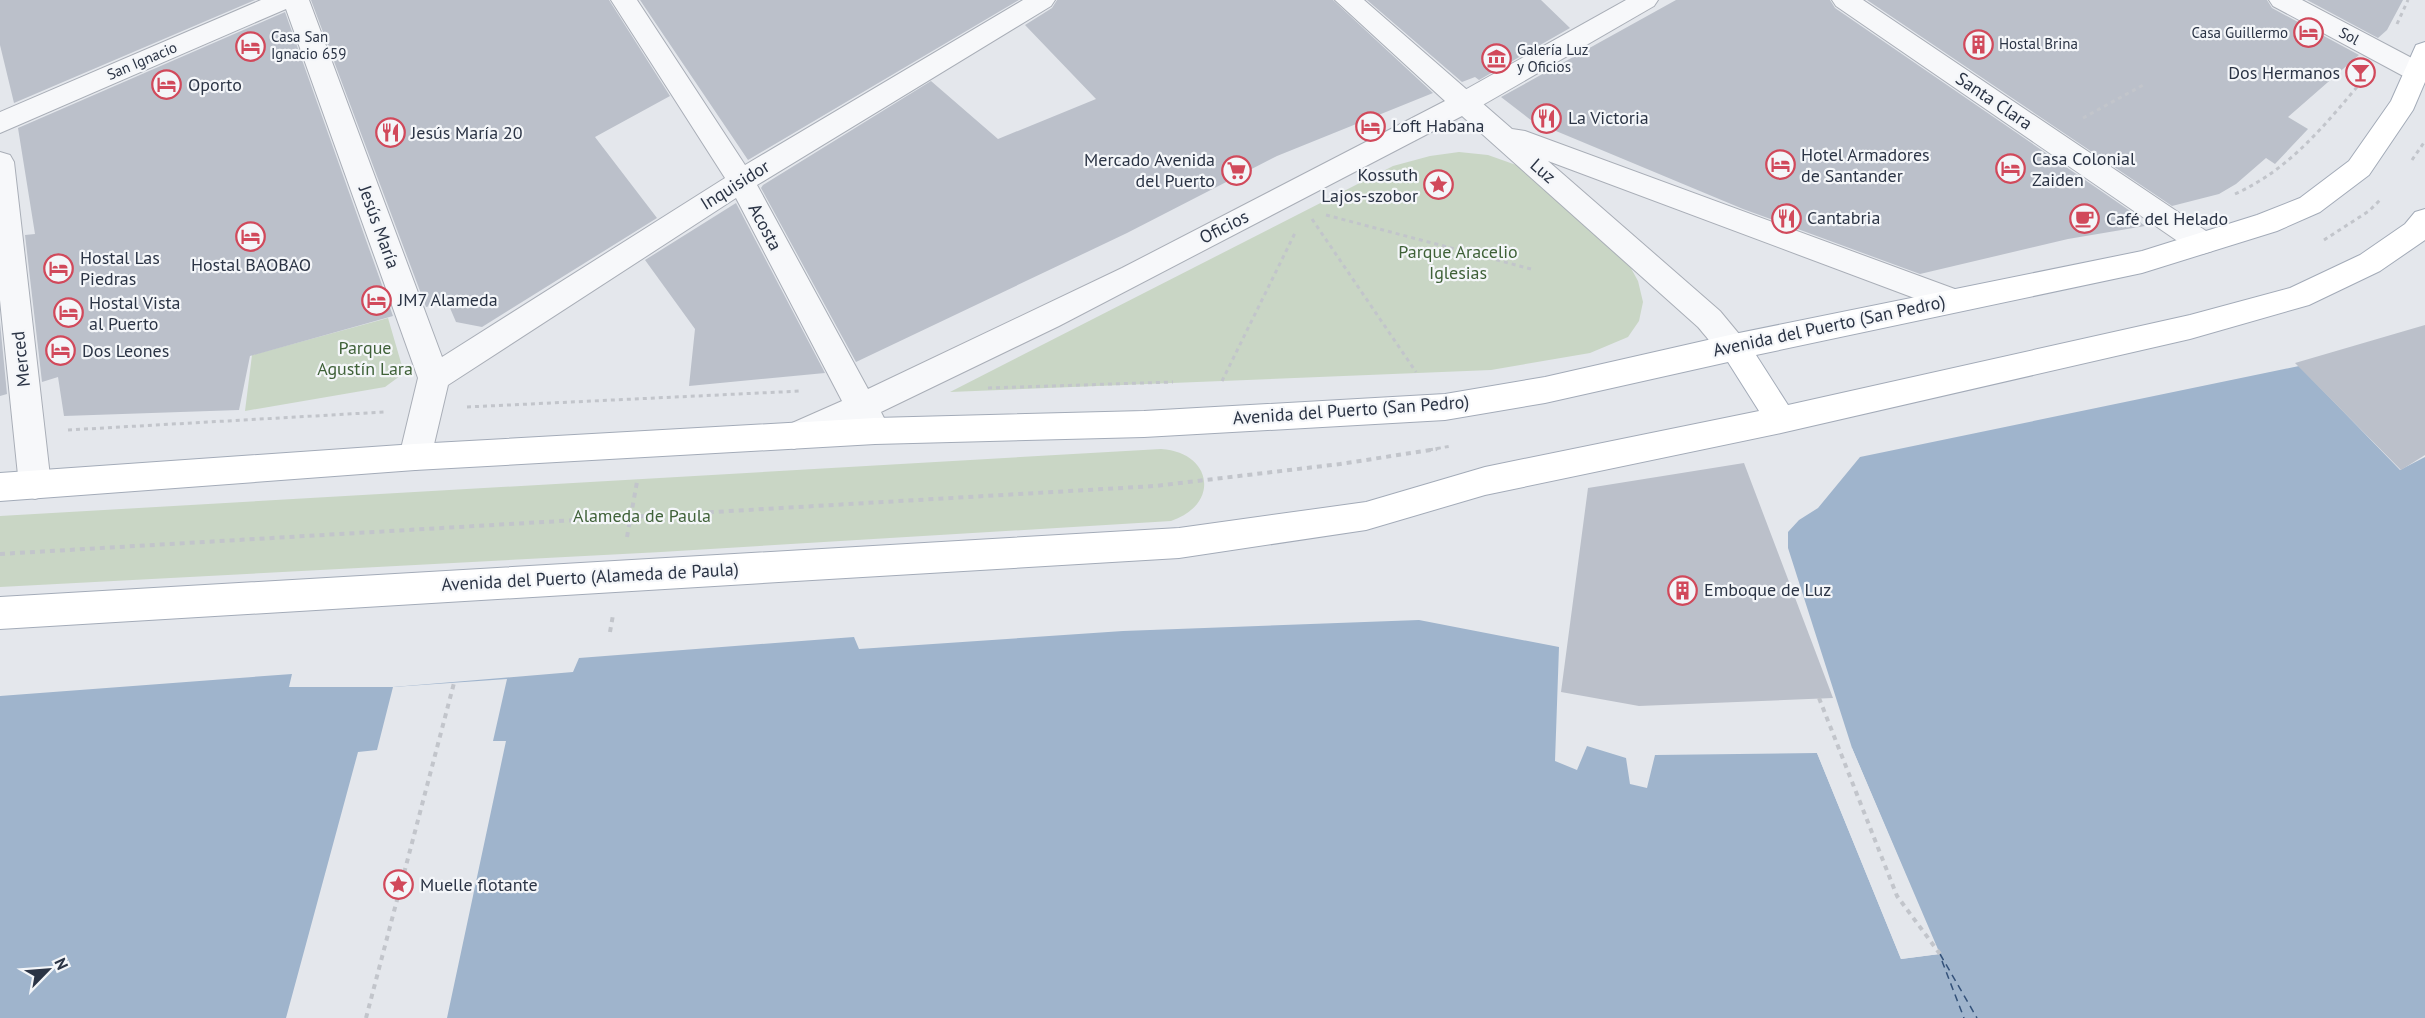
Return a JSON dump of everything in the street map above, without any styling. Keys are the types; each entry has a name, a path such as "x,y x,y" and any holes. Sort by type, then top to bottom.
{"main road":[{"name":"Avenida del Puerto (San Pedro)","path":"863,409 1144,423 1446,407 1583,382 1734,346 2142,262 2267,223 2310,205 2335,188 2359,168 2403,102 2420,62"},
{"path":"1734,346 1781,420 2190,327 2298,297 2370,263 2415,232 2425,220"},
{"path":"0,487 415,457 794,436 863,409"},
{"name":"Avenida del Puerto (Alameda de Paula)","path":"0,613 1179,543 1366,516 1485,481 1781,420"}],"street":[{"name":"San Ignacio","path":"0,123 284,0"},
{"name":"Jesús María","path":"296,0 434,378"},
{"name":"Acosta","path":"624,0 741,181 863,409"},
{"name":"Inquisidor","path":"434,378 741,181 1041,0"},
{"name":"Luz","path":"1348,0 1709,319 1734,346"},
{"name":"Oficios","path":"863,409 1300,201 1464,103 1645,0"},
{"name":"Santa Clara","path":"1845,0 2202,243"},
{"name":"Sol","path":"2282,0 2383,55 2420,62"},
{"path":"1498,132 1952,300"},
{"name":"Merced","path":"0,162 35,485"},
{"path":"415,457 434,378"}],"path":[{"path":"2228,197 2250,188 2282,169 2319,132 2383,55 2408,0"},
{"path":"2074,123 2145,84"},
{"path":"1300,201 1531,269"},
{"path":"1300,201 1417,374"},
{"path":"1210,381 1222,381 1300,201"},
{"path":"979,388 1176,382"},
{"path":"29,433 426,409 863,409"},
{"path":"627,538 637,479"},
{"path":"0,554 1204,480"},
{"path":"366,1018 454,682"},
{"path":"1819,698 1897,896 1940,954"}],"green space":[{"name":"Parque Aracelio Iglesias","path":"1459,152 1488,155 1519,166 1627,261 1638,281 1643,302 1639,321 1628,337 1590,353 1491,370 950,392 1393,166 1430,156"},
{"name":"Parque Agustín Lara","path":"388,318 404,373 385,387 245,411 252,355"},
{"name":"Alameda de Paula","path":"1161,449 1178,452 1191,459 1200,469 1204,480 1203,492 1198,503 1187,513 1171,521 661,552 0,587 0,516"}],"water":[{"path":"2299,366 2400,470 2425,457 2425,1018 0,1018 0,696 292,674 289,687 393,687 573,672 579,658 854,637 859,649 1123,631 1419,620 1559,647 1555,761 1577,770 1587,746 1626,758 1630,784 1647,788 1655,755 1817,753 1901,959 1939,954 1852,748 1788,548 1788,532 1799,520 1818,508 1860,457"}],"pier":[{"name":"Muelle flotante","path":"507,679 493,741 506,741 447,1018 286,1018 358,752 377,750 393,687"},
{"path":"1849,748 1852,748 1940,954 1901,959 1817,753 1820,752 1903,956 1936,952"}],"building":[{"path":"0,0 255,0 14,103 0,45"},
{"path":"311,0 609,0 670,96 595,137 657,218 482,327 456,322 447,301 426,307"},
{"path":"640,0 1019,0 748,160"},
{"path":"1057,0 1333,0 1433,93 1277,156 1127,233 856,362 761,188 931,81 998,139 1096,99 1025,25 1052,8"},
{"path":"1367,0 1541,0 1570,28 1479,80 1475,77 1462,82"},
{"path":"1676,0 1830,0 1835,8 2136,215 2132,216 2145,226 2068,239 1920,274 1743,209 1532,121 1501,97"},
{"path":"1867,0 2267,0 2272,8 2359,55 2288,117 2308,129 2275,164 2266,158 2236,184 2219,194 2172,206"},
{"path":"2307,0 2403,0 2387,30 2378,38"},
{"path":"285,12 393,316 250,356 239,410 64,416 58,377 42,382 25,235 35,234 18,128"},
{"path":"736,203 825,373 689,386 695,329 645,260"},
{"path":"0,322 7,394 0,396"},
{"path":"2425,325 2425,455 2401,470 2295,363"},
{"name":"Emboque de Luz","path":"1744,463 1833,698 1639,706 1561,692 1588,488"}],"ferry route":[{"path":"1940,954 1977,1018"},
{"path":"1942,961 1964,1018"}],"place":[{"name":"Casa Guillermo","path":"2309,33"},
{"name":"Hostal Brina","path":"1978,44"},
{"name":"Casa San Ignacio 659","path":"250,46"},
{"name":"Galería Luz y Oficios","path":"1496,59"},
{"name":"Dos Hermanos","path":"2361,73"},
{"name":"Oporto","path":"167,85"},
{"name":"La Victoria","path":"1547,118"},
{"name":"Loft Habana","path":"1371,126"},
{"name":"Jesús María 20","path":"390,133"},
{"name":"Hotel Armadores de Santander","path":"1780,165"},
{"name":"Casa Colonial Zaiden","path":"2011,169"},
{"name":"Mercado Avenida del Puerto","path":"1236,170"},
{"name":"Kossuth Lajos-szobor","path":"1439,185"},
{"name":"Cantabria","path":"1786,218"},
{"name":"Café del Helado","path":"2085,219"},
{"name":"Hostal BAOBAO","path":"251,236"},
{"name":"Hostal Las Piedras","path":"59,268"},
{"name":"JM7 Alameda","path":"377,300"},
{"name":"Hostal Vista al Puerto","path":"68,313"},
{"name":"Dos Leones","path":"61,351"},
{"name":"Emboque de Luz","path":"1683,590"},
{"name":"Muelle flotante","path":"399,885"}]}
